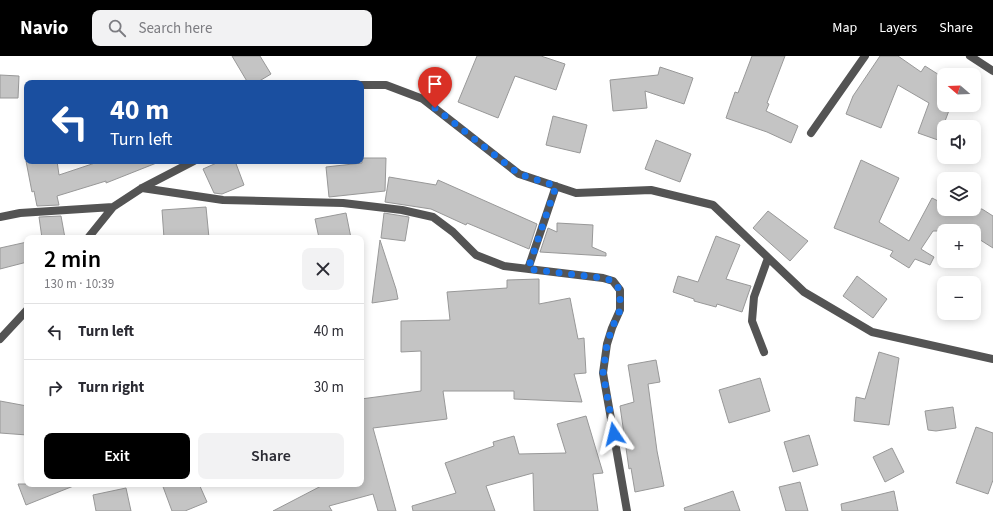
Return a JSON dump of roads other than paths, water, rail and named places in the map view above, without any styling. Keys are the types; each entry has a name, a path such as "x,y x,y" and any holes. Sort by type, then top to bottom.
{"street":[{"path":"811,134 865,56"},
{"path":"970,56 993,71"},
{"path":"364,85 386,85 423,99 519,174 576,193 651,190 713,205 804,292 872,332 993,359"},
{"path":"90,235 112,207 142,188 188,164"},
{"path":"528,269 556,186"},
{"path":"142,188 223,200 343,203 402,210 433,217 453,232 476,255 504,266 603,278 613,281 620,290 620,310 607,344 603,373 627,511"},
{"path":"0,217 20,213 112,207"},
{"path":"764,352 752,321 754,297 768,258"},
{"path":"0,339 24,313"}]}
